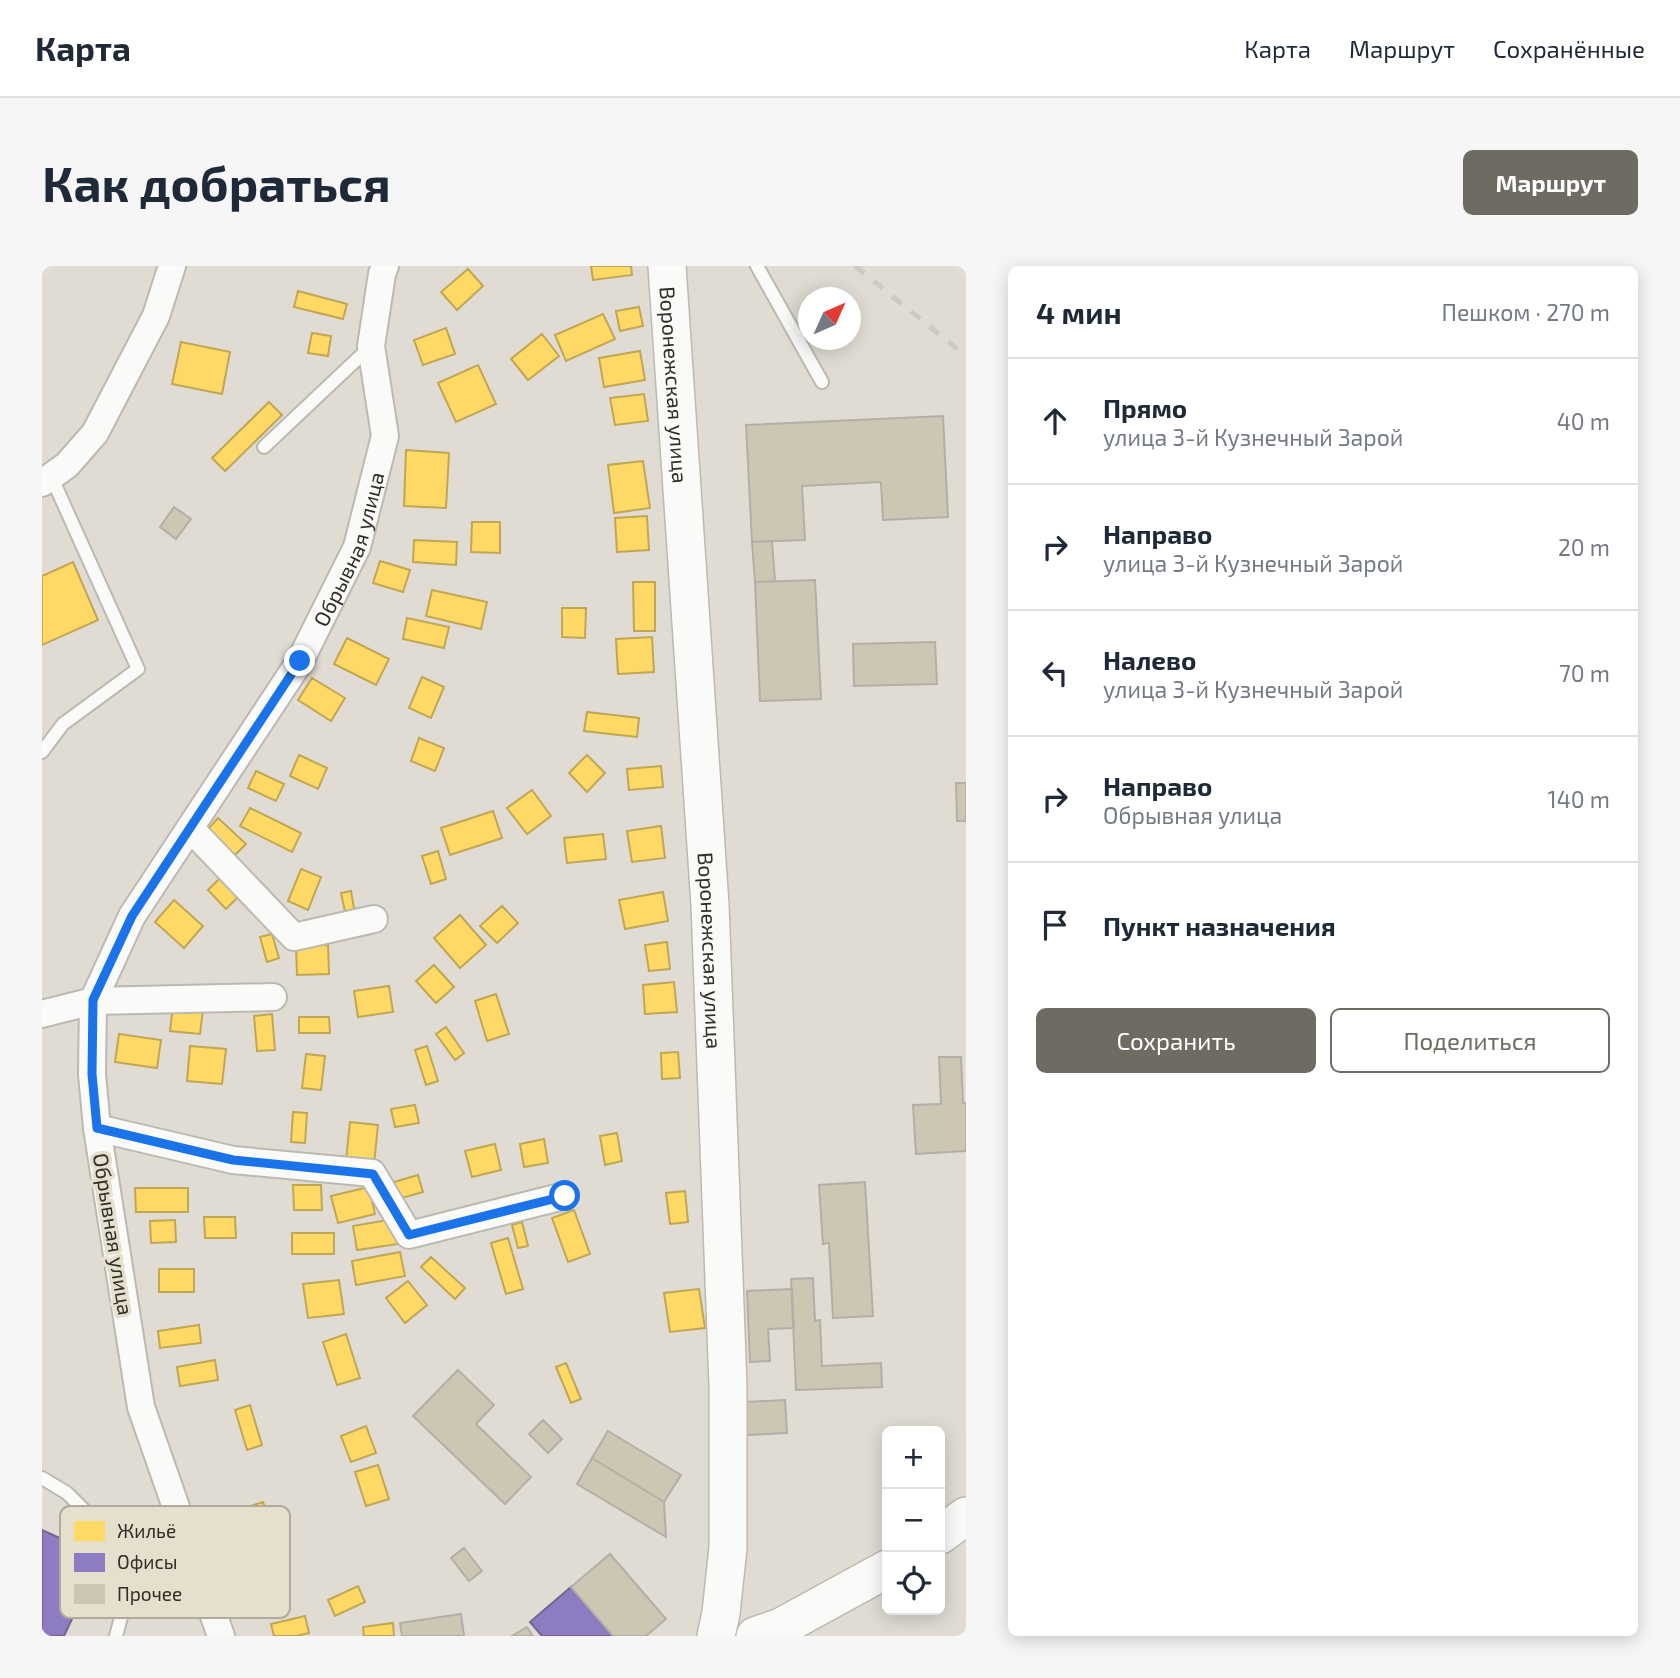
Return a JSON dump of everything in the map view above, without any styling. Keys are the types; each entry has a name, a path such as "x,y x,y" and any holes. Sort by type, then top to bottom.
{"street":[{"path":"46,480 67,464 95,433 156,316 172,266"},
{"name":"Обрывная улица","path":"176,1506 141,1407 97,1128 92,1074 93,1000 132,916 300,661 357,547 385,436 371,346 385,266"},
{"name":"Воронежская улица","path":"667,266 710,905 728,1386 728,1548 716,1636"},
{"path":"190,828 294,937 374,919"},
{"path":"42,1014 93,1000 273,997"},
{"path":"97,1128 233,1160 373,1174 409,1235 565,1196"},
{"path":"945,1531 966,1516"},
{"path":"755,1636 781,1627 882,1572"},
{"name":"Обрывная улица","path":"215,1618 221,1636"}],"lane":[{"path":"757,266 822,383"},
{"path":"264,447 371,346"},
{"path":"42,752 63,724 138,669 46,480"},
{"path":"42,1478 67,1493 80,1506"},
{"path":"116,1636 121,1618"}],"building: Жильё":[{"path":"591,266 631,266 632,275 593,280"},
{"path":"468,269 483,286 457,310 441,292"},
{"path":"298,291 347,304 343,319 294,307"},
{"path":"639,307 643,326 620,331 616,311"},
{"path":"603,314 615,339 566,361 555,335"},
{"path":"446,328 455,354 423,365 414,340"},
{"path":"312,333 331,336 328,356 308,353"},
{"path":"542,334 559,356 528,380 511,359"},
{"path":"181,342 230,352 222,394 172,384"},
{"path":"640,351 645,380 604,387 599,358"},
{"path":"478,365 496,404 456,422 438,383"},
{"path":"644,394 648,421 615,425 610,398"},
{"path":"269,402 282,415 225,471 212,458"},
{"path":"406,450 449,453 446,508 404,506"},
{"path":"643,461 650,508 614,513 608,465"},
{"path":"647,516 649,550 617,552 615,518"},
{"path":"472,522 500,522 500,553 471,552"},
{"path":"414,540 457,542 456,565 413,562"},
{"path":"380,561 410,570 403,592 373,583"},
{"path":"73,562 98,620 42,645 42,576"},
{"path":"633,582 655,582 655,631 634,631"},
{"path":"432,590 487,602 481,629 426,616"},
{"path":"562,608 586,608 585,638 562,637"},
{"path":"407,618 449,627 444,648 403,639"},
{"path":"652,637 654,672 618,674 616,639"},
{"path":"347,638 389,659 376,685 334,664"},
{"path":"422,677 444,687 431,718 409,708"},
{"path":"312,678 345,698 331,721 298,700"},
{"path":"587,712 639,718 637,737 584,731"},
{"path":"419,738 444,748 435,771 411,761"},
{"path":"299,755 327,768 318,789 290,776"},
{"path":"587,755 605,773 587,792 569,773"},
{"path":"661,766 663,787 629,790 627,769"},
{"path":"256,771 284,784 276,801 248,788"},
{"path":"532,790 551,816 527,834 507,808"},
{"path":"250,808 301,833 292,852 240,826"},
{"path":"493,811 502,838 450,855 441,828"},
{"path":"218,818 246,844 235,855 208,829"},
{"path":"661,826 665,858 632,862 627,831"},
{"path":"603,834 606,859 567,863 564,838"},
{"path":"438,851 446,879 431,884 422,856"},
{"path":"301,869 321,877 308,910 288,901"},
{"path":"223,875 241,894 226,909 208,890"},
{"path":"351,891 355,914 346,916 341,893"},
{"path":"663,892 668,921 625,929 619,900"},
{"path":"174,900 203,926 184,948 155,922"},
{"path":"502,906 518,923 497,943 480,926"},
{"path":"460,915 486,945 460,968 434,938"},
{"path":"272,934 279,958 267,962 260,937"},
{"path":"667,942 670,969 649,971 645,945"},
{"path":"328,945 329,974 297,975 296,946"},
{"path":"434,965 454,987 436,1003 416,981"},
{"path":"674,982 677,1012 645,1014 643,985"},
{"path":"389,986 393,1012 358,1017 354,991"},
{"path":"496,994 509,1034 487,1041 475,1001"},
{"path":"173,1005 203,1009 200,1034 170,1031"},
{"path":"272,1014 275,1050 257,1051 254,1016"},
{"path":"299,1017 329,1017 330,1033 299,1033"},
{"path":"446,1027 464,1053 455,1060 436,1034"},
{"path":"119,1034 161,1040 157,1068 115,1062"},
{"path":"190,1046 226,1049 222,1084 187,1081"},
{"path":"427,1046 438,1081 426,1085 415,1050"},
{"path":"678,1052 680,1078 662,1079 661,1053"},
{"path":"306,1054 325,1056 321,1090 302,1088"},
{"path":"415,1105 419,1123 395,1127 391,1109"},
{"path":"293,1112 307,1113 305,1143 291,1142"},
{"path":"350,1122 378,1125 374,1164 346,1161"},
{"path":"617,1133 622,1161 605,1165 600,1136"},
{"path":"544,1139 548,1163 524,1167 520,1144"},
{"path":"495,1144 501,1170 472,1177 465,1151"},
{"path":"418,1175 423,1192 398,1199 394,1182"},
{"path":"293,1185 321,1185 322,1210 294,1210"},
{"path":"369,1187 375,1214 338,1223 331,1196"},
{"path":"135,1188 188,1188 188,1212 136,1212"},
{"path":"685,1191 688,1222 670,1224 666,1193"},
{"path":"574,1210 590,1254 568,1262 552,1218"},
{"path":"204,1217 235,1217 236,1238 205,1238"},
{"path":"394,1219 398,1244 357,1250 353,1226"},
{"path":"175,1220 176,1242 151,1243 150,1221"},
{"path":"522,1222 528,1246 518,1248 512,1225"},
{"path":"292,1233 334,1233 334,1254 292,1254"},
{"path":"508,1238 523,1289 506,1294 491,1243"},
{"path":"400,1252 405,1276 356,1285 352,1261"},
{"path":"431,1257 465,1288 455,1299 421,1267"},
{"path":"159,1269 194,1269 194,1292 159,1292"},
{"path":"339,1280 344,1314 308,1318 303,1284"},
{"path":"408,1281 427,1305 405,1323 386,1298"},
{"path":"699,1289 705,1328 670,1332 664,1293"},
{"path":"199,1325 201,1343 160,1348 158,1331"},
{"path":"346,1334 360,1378 337,1385 323,1342"},
{"path":"215,1360 218,1380 180,1386 177,1367"},
{"path":"566,1363 581,1399 571,1403 556,1367"},
{"path":"250,1405 262,1445 247,1450 235,1410"},
{"path":"366,1426 376,1453 351,1462 341,1436"},
{"path":"378,1465 389,1499 366,1506 355,1472"},
{"path":"358,1586 365,1602 335,1616 328,1600"},
{"path":"305,1616 309,1633 274,1636 271,1624"},
{"path":"393,1623 394,1636 364,1636 363,1627"}],"building: Офисы":[{"path":"42,1530 60,1538 60,1618 72,1618 64,1636 42,1636"},
{"path":"571,1587 613,1636 542,1636 530,1622"}],"building: Прочее":[{"path":"943,416 948,517 883,520 881,482 802,486 805,540 752,542 746,425"},
{"path":"174,507 191,519 176,539 160,527"},
{"path":"772,541 775,581 755,582 752,542"},
{"path":"815,580 821,699 760,701 755,582"},
{"path":"935,642 937,684 854,686 853,644"},
{"path":"956,783 966,783 966,821 957,821"},
{"path":"939,1057 961,1057 963,1103 966,1103 966,1151 916,1154 913,1105 941,1104"},
{"path":"865,1182 873,1316 833,1318 829,1243 823,1244 819,1185"},
{"path":"813,1278 815,1321 820,1320 822,1366 881,1363 882,1387 796,1390 791,1279"},
{"path":"792,1289 794,1328 768,1329 770,1361 750,1362 747,1291"},
{"path":"458,1370 494,1405 476,1424 531,1477 505,1504 413,1416"},
{"path":"785,1400 787,1433 747,1435 745,1402"},
{"path":"543,1420 562,1439 548,1453 529,1434"},
{"path":"608,1431 681,1475 664,1502 592,1458"},
{"path":"592,1458 664,1502 666,1537 577,1484"},
{"path":"464,1548 482,1571 469,1581 451,1558"},
{"path":"610,1554 666,1619 646,1636 613,1636 571,1587"},
{"path":"461,1614 464,1636 402,1636 400,1623"},
{"path":"527,1627 533,1636 512,1636"}],"railway":[{"path":"855,266 966,356"}],"route":[{"path":"300,661 132,916 93,1000 92,1074 97,1128 233,1160 373,1174 409,1235 565,1196"}]}
